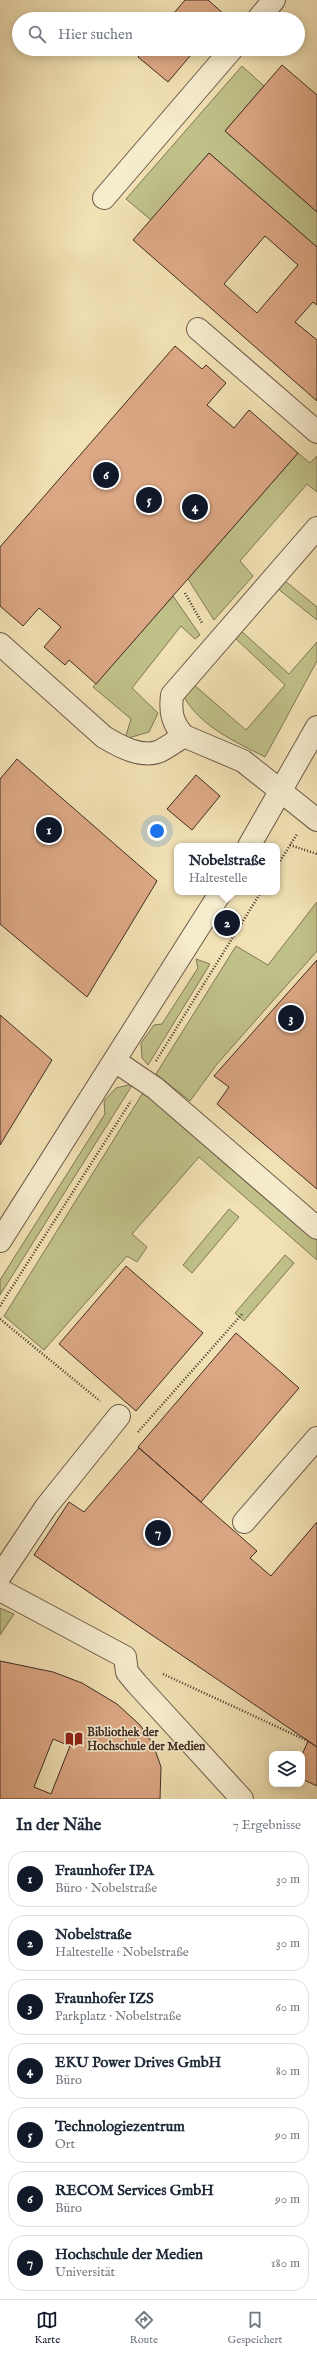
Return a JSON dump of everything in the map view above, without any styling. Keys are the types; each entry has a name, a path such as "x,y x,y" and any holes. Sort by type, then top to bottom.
{"street":[{"path":"264,12 274,0"},
{"path":"104,198 226,56"},
{"path":"198,329 317,432"},
{"path":"317,528 213,645 172,695 170,712 176,727 184,736 243,761 282,790 317,820"},
{"path":"0,644 104,737 122,748 140,752 159,752 184,736"},
{"path":"251,843 317,727"},
{"path":"0,1241 219,895"},
{"path":"115,1060 155,1088 317,1228"},
{"path":"0,1576 46,1507 119,1416"},
{"path":"244,1522 317,1438"},
{"path":"0,1590 125,1657 127,1672 242,1799"}],"path":[{"path":"185,593 213,645"},
{"path":"290,845 317,854"},
{"path":"0,1319 139,1433 243,1313"},
{"path":"158,1672 308,1741"}],"green space":[{"path":"242,66 264,86 225,131 317,212 317,247 209,153 151,220 126,199"},
{"path":"298,453 310,463 317,456 317,492 307,484 240,561 253,576 214,620 188,579"},
{"path":"284,580 317,607 317,620 277,588"},
{"path":"173,596 200,635 195,639 181,626 132,688 158,713 149,732 125,739 131,719 93,687"},
{"path":"240,630 289,674 317,642 317,661 265,757 220,733 209,725 191,708 184,697 193,684 246,730 285,685 234,637"},
{"path":"317,902 317,951 217,1064 190,1101 156,1074 236,946 268,965"},
{"path":"196,959 210,964 148,1065 142,1058 141,1043 154,1025 162,1024 198,968"},
{"path":"133,1084 0,1295 0,1280 105,1114 104,1101 116,1088"},
{"path":"144,1091 317,1240 317,1260 199,1157 132,1234 147,1247 137,1262 127,1256 44,1350 4,1316"},
{"path":"229,1209 239,1217 192,1273 183,1265"},
{"path":"285,1255 294,1263 244,1321 235,1313"},
{"path":"0,1608 14,1614 0,1635"}],"building":[{"path":"185,0 208,0 222,12 175,12"},
{"path":"139,56 190,56 168,82 138,57"},
{"path":"282,65 317,95 317,212 225,131"},
{"path":"209,153 317,247 317,305 313,302 295,322 317,340 317,401 133,240","holes":["265,236 298,265 257,313 224,284"]},
{"path":"175,346 202,369 206,365 226,383 207,405 234,428 249,410 298,453 96,684 69,660 65,665 44,647 61,627 39,608 23,626 0,606 0,547"},
{"path":"17,759 157,881 87,997 0,924 0,779"},
{"path":"196,775 220,796 192,830 167,809"},
{"path":"317,960 317,1189 217,1104 229,1087 214,1076"},
{"path":"0,1015 52,1060 0,1145"},
{"path":"126,1266 203,1333 136,1411 59,1344"},
{"path":"236,1333 299,1388 201,1502 138,1447"},
{"path":"139,1448 257,1551 250,1558 271,1576 317,1522 317,1747 34,1555 69,1502 84,1512"},
{"path":"0,1661 53,1672 82,1683 117,1704 140,1725 153,1744 161,1767 160,1799 0,1799","holes":["53,1739 70,1746 51,1794 34,1787"]},
{"path":"308,1741 317,1747 317,1786 305,1780 305,1751 304,1751"}],"place":[{"name":"RECOM Services GmbH","path":"106,475"},
{"name":"Technologiezentrum","path":"149,500"},
{"name":"EKU Power Drives GmbH","path":"195,507"},
{"name":"Fraunhofer IPA","path":"49,830"},
{"name":"Nobelstraße","path":"227,923"},
{"name":"Fraunhofer IZS","path":"291,1018"},
{"name":"Hochschule der Medien","path":"158,1533"},
{"name":"Bibliothek der Hochschule der Medien","path":"74,1739"}]}
